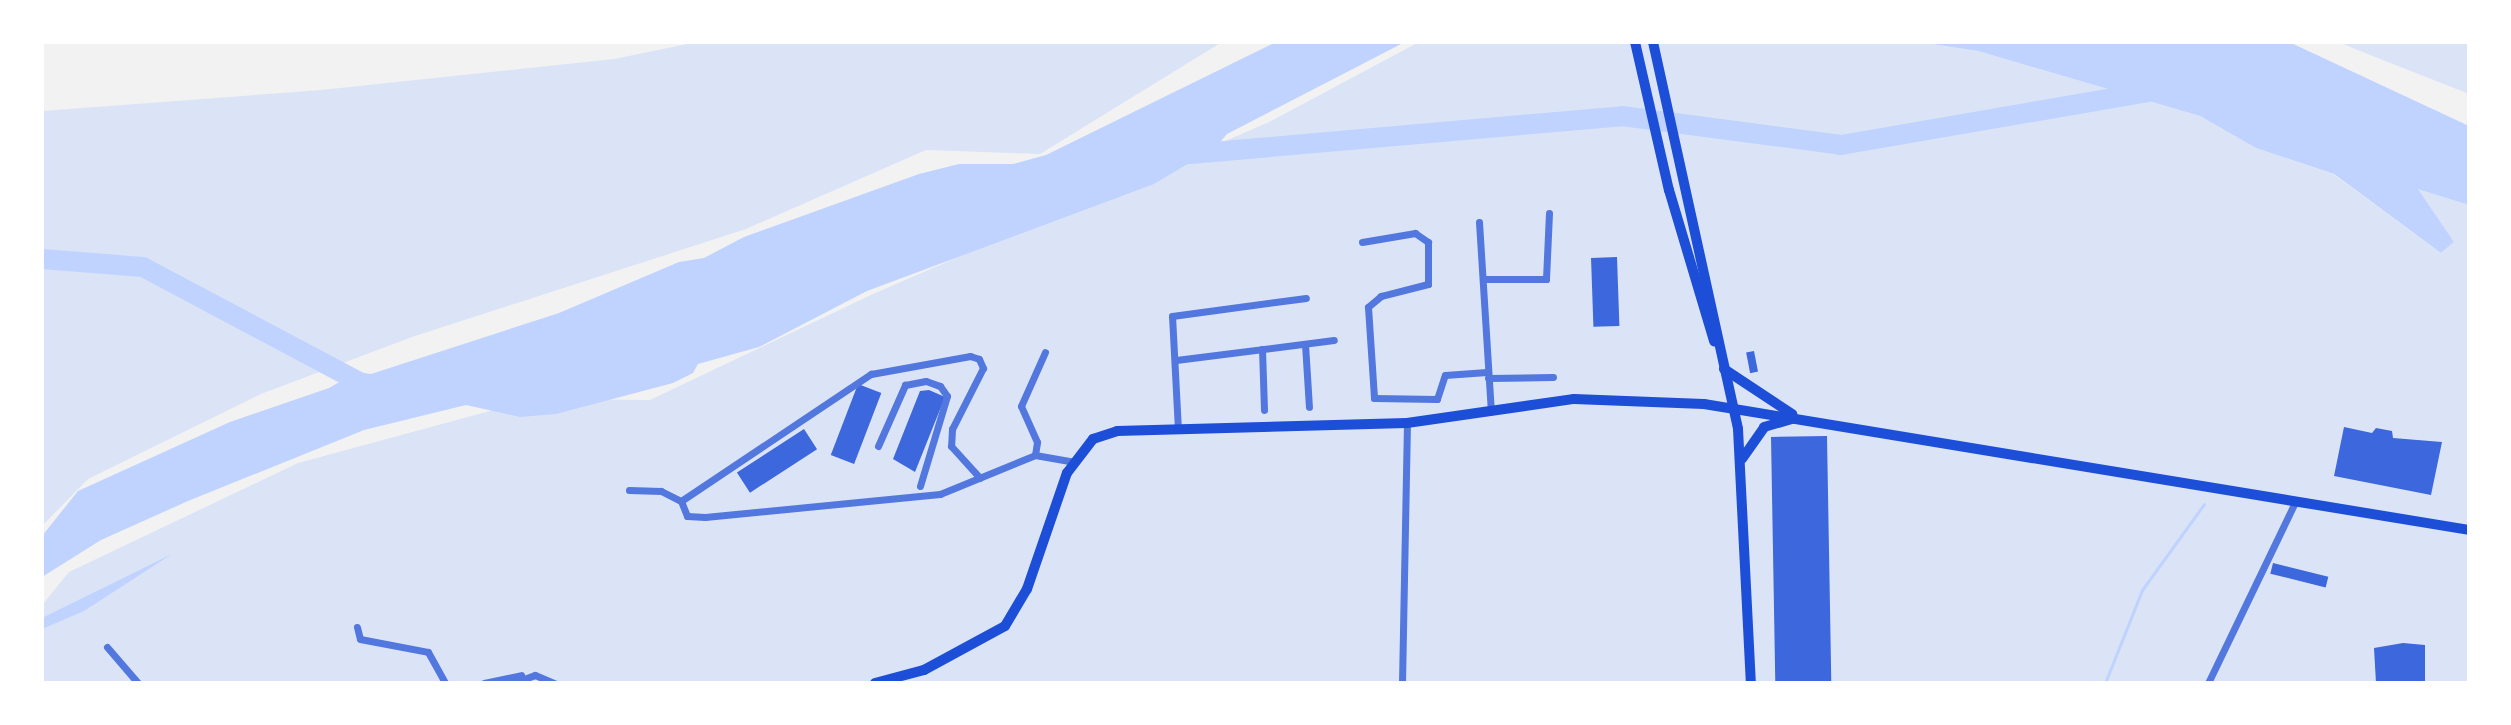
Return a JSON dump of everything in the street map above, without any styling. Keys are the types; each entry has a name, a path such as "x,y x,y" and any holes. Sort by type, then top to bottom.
{"main road":[{"path":"1635,42 1669,190 1724,369 1798,417"},
{"path":"1653,42 1733,407 1741,459 1751,683"},
{"path":"875,683 924,670 1005,626 1027,589 1057,496 1073,462 1104,434 1407,423 1574,399 1733,407 2469,530"},
{"path":"1741,459 1764,427 1798,417"}],"street":[{"path":"1483,279 1546,279 1549,213"},
{"path":"1479,222 1491,412"},
{"path":"1362,242 1415,233 1428,242 1428,284 1381,296 1368,307 1374,398 1437,399 1445,375 1553,377"},
{"path":"1178,430 1172,316 1306,298"},
{"path":"1176,360 1334,340"},
{"path":"1305,344 1309,407"},
{"path":"1262,349 1264,410"},
{"path":"1035,455 1037,442 1021,406 1045,352"},
{"path":"681,501 871,374 970,356 979,359 983,368 952,429 951,446 980,478"},
{"path":"878,446 905,385 926,381 940,386 947,396 920,486"},
{"path":"1402,683 1407,423"},
{"path":"629,490 661,491 681,501 689,517 733,515 940,494 1035,455 1073,462"},
{"path":"2208,683 2295,502"},
{"path":"357,627 360,639 428,652 445,683"},
{"path":"107,647 138,683"},
{"path":"484,683 526,675 554,683"},
{"path":"513,683 526,675"}],"shaded area":[{"path":"697,42 1222,42 1040,154 926,150 746,229 412,337 261,394 88,479 42,526 42,111 321,90 614,59"},
{"path":"1419,42 1919,42 1978,51 2200,116 2256,148 2333,174 2441,253 2454,242 2417,188 2469,205 2469,683 42,683 42,605 69,572 298,463 534,399 650,400 873,294 1269,122"},
{"path":"2339,42 2469,42 2469,94 2355,49"}],"water":[{"path":"1276,42 1405,42 1227,134 1216,147 1154,184 867,291 759,347 698,364 693,373 673,383 556,414 520,417 466,405 364,430 188,501 101,540 42,577 42,536 78,491 230,422 329,388 357,372 371,374 559,313 679,262 704,258 744,237 919,174 959,164 1013,164 1046,155"},
{"path":"1919,42 2289,42 2469,126 2469,205 2418,189 2454,242 2441,253 2334,174 2256,148 2200,116 1978,51"},
{"path":"172,554 84,611 42,629 42,618"}],"building":[{"path":"1617,257 1619,326 1593,327 1591,258"},
{"path":"1754,351 1758,372 1750,373 1746,353"},
{"path":"858,384 881,393 854,464 831,455"},
{"path":"929,390 945,397 915,472 893,459 920,391"},
{"path":"2344,427 2372,433 2376,428 2392,431 2393,438 2442,442 2431,495 2334,476"},
{"path":"804,429 817,449 750,493 737,473"},
{"path":"1827,436 1831,683 1775,683 1771,437"},
{"path":"2273,563 2328,577 2326,587 2270,574"},
{"path":"2403,643 2425,645 2425,683 2376,683 2374,648"}],"waterway":[{"path":"1179,155 1622,116 1841,145 2147,92"},
{"path":"42,259 143,267 371,388"},
{"path":"2105,683 2142,590 2204,504"}]}
